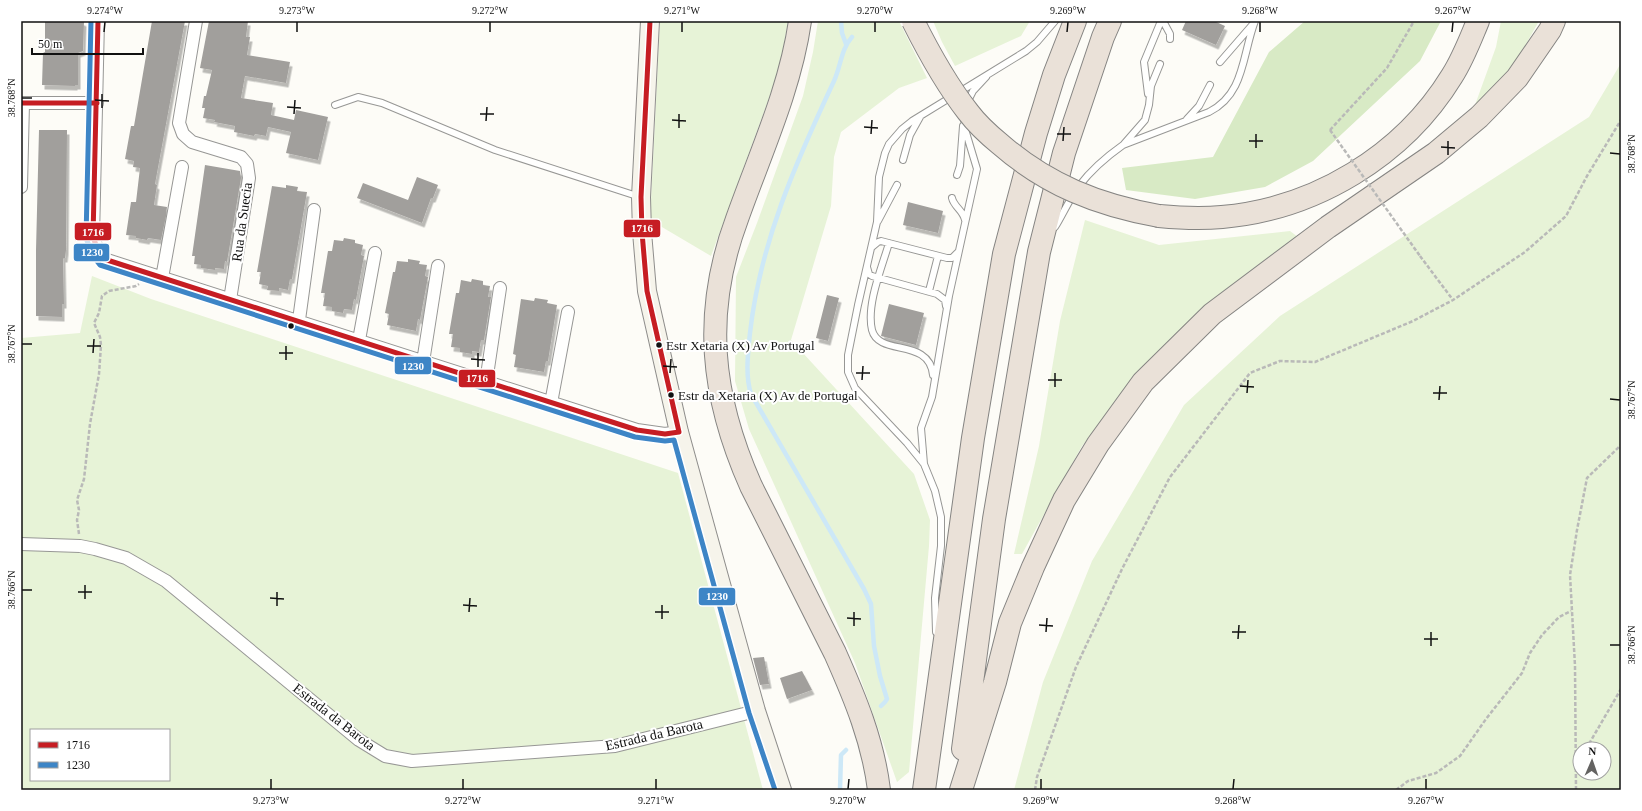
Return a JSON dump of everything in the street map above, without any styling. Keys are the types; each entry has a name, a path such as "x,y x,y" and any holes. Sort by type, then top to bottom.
{"highway":[{"path":"800,21 794,57 781,103 736,221 727,250 716,310 717,371 721,402 739,460 750,486 835,653 860,711 870,745 879,790"},
{"path":"913,21 934,63 951,90 969,114 1015,158 1068,190 1106,204 1129,211 1158,216 1190,218 1222,217 1253,213 1290,203 1313,195 1341,182 1369,164 1415,125 1434,103 1452,76 1467,48 1478,21"},
{"path":"924,790 982,377 1004,254 1036,133 1054,75 1075,21"},
{"path":"957,790 994,519 1040,252 1064,153 1103,37 1110,21"},
{"path":"961,790 995,682 1010,623 1033,567 1064,500 1098,444 1142,382 1212,314 1328,227 1436,153 1479,117 1517,78 1550,30 1554,21"}],"street":[{"path":"98,21 93,237 95,245 104,259 637,430 665,434 680,432"},
{"name":"Rua da Suecia","path":"196,21 180,123 183,134 192,142 241,157 247,164 249,178 230,300"},
{"path":"650,21 641,197 642,232 647,291 680,432 756,711 782,790"},
{"path":"21,187 22,103 97,103"},
{"path":"162,278 182,167"},
{"path":"298,320 314,210"},
{"path":"359,340 375,253"},
{"path":"423,362 438,266"},
{"path":"486,382 500,288"},
{"path":"551,402 568,312"},
{"name":"Estrada da Barota","path":"21,544 80,546 126,558 166,581 358,740 385,756 412,761 615,746 756,711"}],"lane":[{"path":"924,464 855,388 848,372 848,355 877,222 878,182 885,152 889,144 902,129 922,114 1026,51 1037,42 1055,21"},
{"path":"1162,21 1170,34 1170,39"},
{"path":"1149,105 1144,62 1162,21"},
{"path":"1123,145 1214,110 1227,100 1242,72 1254,22"},
{"path":"1220,62 1254,22"},
{"path":"1040,252 1078,187 1103,160 1123,145 1145,120 1149,105 1151,86 1160,64"},
{"path":"957,175 960,166 964,117 968,101 973,91 993,70"},
{"path":"1182,123 1190,118 1199,106 1210,85"},
{"path":"335,104 358,98 382,103 495,150 641,197"},
{"path":"903,160 910,135 922,114"},
{"path":"936,635 935,598 941,546 941,518 935,491 924,464 921,428 931,401 958,251 977,169 965,129 964,117"},
{"path":"877,222 897,185"},
{"path":"952,198 953,204 962,212 966,220"},
{"path":"872,247 878,242 889,243 938,256 952,258 958,251"},
{"path":"889,243 871,313 871,323 874,336 881,342 919,353 931,367 934,381"},
{"path":"929,291 938,256"},
{"path":"867,266 869,274 879,278 929,291 942,296 945,300 947,310"},
{"path":"937,650 938,688"}],"path":[{"path":"1414,21 1387,68 1330,130 1420,256 1454,300"},
{"path":"1035,790 1038,777 1076,667 1122,569 1170,477 1250,373 1280,361 1315,362 1413,321 1454,300 1525,252 1566,216 1587,176 1621,120"},
{"path":"80,546 77,520 79,510 77,500 84,479 90,424 100,374 100,337 94,323 100,313 102,296 109,291 136,286 149,273"},
{"path":"1576,741 1575,666 1570,575 1587,478 1621,445"},
{"path":"1396,790 1408,781 1436,773 1460,756 1522,672 1530,653 1542,635 1559,617 1571,611"},
{"path":"1591,741 1621,689"}],"green space":[{"path":"660,21 788,21 779,71 711,256 650,220"},
{"path":"818,21 899,21 927,78 899,88 841,132 834,157 831,206 791,340 914,474 930,520 909,772 897,782 855,663 749,429 735,381 736,277 803,96"},
{"path":"933,21 1030,21 1021,36 955,66"},
{"path":"1305,21 1441,21 1420,61 1313,161 1265,187 1195,199 1126,190 1122,168 1213,157 1269,52"},
{"path":"1501,21 1539,21 1512,69 1475,105 1496,47"},
{"path":"1621,63 1621,790 1014,790 1043,682 1092,561 1184,405 1280,316 1589,117"},
{"path":"1085,220 1159,245 1290,231 1298,237 1140,374 1082,446 1022,554 1014,554 1039,446 1060,321"},
{"path":"92,276 151,299 678,473 763,790 21,790 21,338 80,333"}],"building":[{"path":"45,21 84,22 83,51 78,53 78,85 42,85 43,53 45,52"},
{"path":"152,21 185,21 155,184 157,185 154,205 167,207 161,240 148,238 147,240 136,238 136,236 126,235 131,202 136,202 140,168 133,167 134,161 125,159 131,126 134,126"},
{"path":"209,21 248,21 246,37 250,37 247,55 290,62 286,83 245,76 241,98 273,103 271,115 294,120 296,110 328,117 318,160 286,153 291,132 268,127 266,136 255,134 254,136 234,132 235,126 214,122 215,120 203,118 205,108 202,108 204,96 206,96 212,70 200,68"},
{"path":"1186,21 1214,21 1225,26 1216,45 1182,30"},
{"path":"39,130 67,130 66,250 65,258 63,258 64,304 62,304 62,317 36,316"},
{"path":"205,165 240,171 241,178 227,262 225,261 224,269 215,268 215,270 201,268 201,265 194,264 195,256 192,256"},
{"path":"417,177 438,185 433,198 431,198 422,223 357,198 363,183 408,200"},
{"path":"286,185 298,187 297,191 307,192 292,279 290,279 288,290 279,288 279,291 267,290 268,286 259,284 261,272 257,272 272,186 286,188"},
{"path":"908,202 943,211 938,233 903,225"},
{"path":"344,238 355,240 355,243 363,245 361,255 364,256 356,300 354,299 352,310 344,309 343,313 332,311 332,307 323,306 325,293 321,293 328,251 332,251 334,240 343,241"},
{"path":"408,259 420,261 419,264 427,265 425,276 428,277 420,320 418,319 416,331 387,325 389,314 385,313 393,272 395,272 397,261 408,262"},
{"path":"472,279 483,281 483,285 490,286 488,297 491,297 484,340 481,340 479,352 472,351 472,354 460,352 460,348 451,347 453,334 449,334 456,293 459,293 461,280 471,282"},
{"path":"827,295 839,298 828,341 816,338"},
{"path":"535,298 548,300 547,303 557,305 548,361 546,361 544,372 514,367 516,355 513,354 521,299 534,301"},
{"path":"889,304 924,313 916,345 881,336"},
{"path":"764,657 769,684 760,685 753,658"},
{"path":"802,671 812,690 787,699 780,678"}],"waterway":[{"path":"841,21 842,33 846,44"},
{"path":"852,37 843,52 834,81 793,173 771,235 755,300 750,333 748,379 751,394 864,589 871,604 874,646 880,676 887,699 881,706"},
{"path":"840,790 841,755 846,750"}],"transit line":[{"name":"1230","path":"91,21 86,238 93,256 100,265 635,437 665,441 674,440 749,713 775,790"},
{"name":"1716","path":"98,21 93,237 99,253 104,259 637,430 665,434 679,432"},
{"name":"1716","path":"650,21 641,197 642,232 647,291 679,432"},
{"name":"1716","path":"21,103 97,103"}],"place":[{"name":"Estr Xetaria (X) Av Portugal","path":"659,345"},
{"name":"Estr da Xetaria (X) Av de Portugal","path":"671,395"}]}
